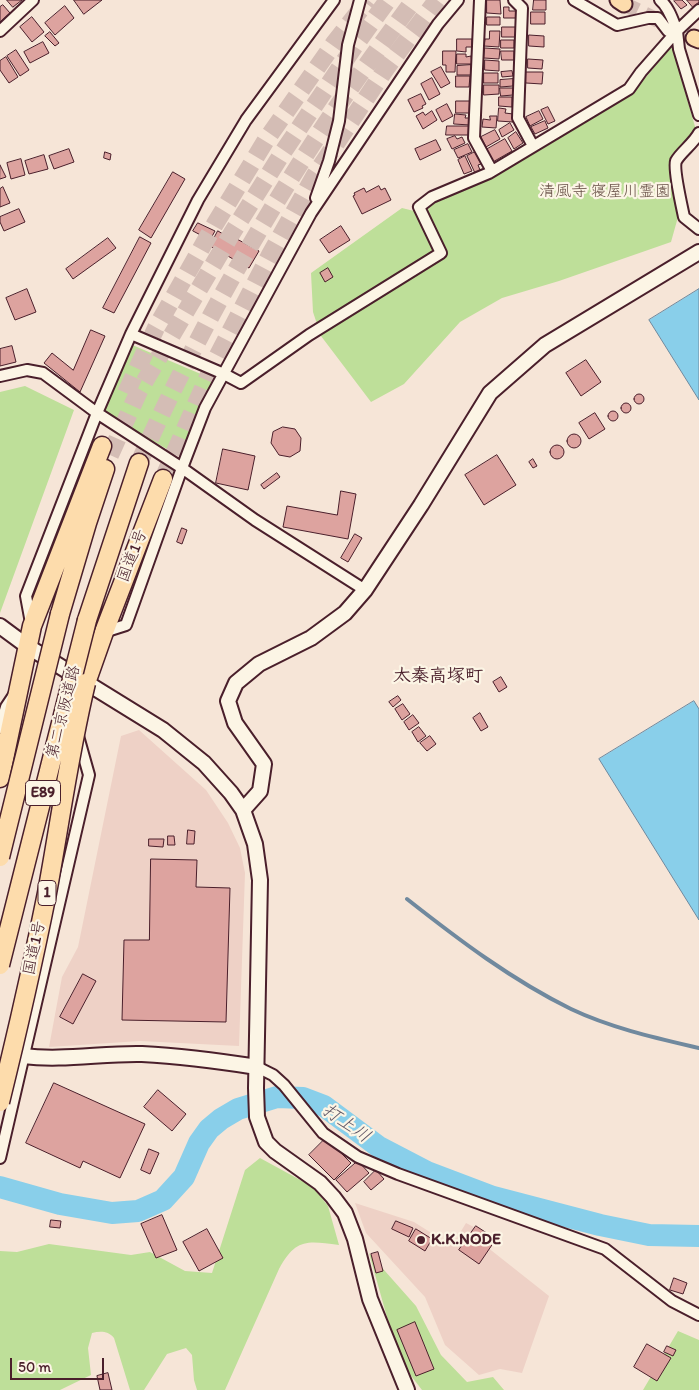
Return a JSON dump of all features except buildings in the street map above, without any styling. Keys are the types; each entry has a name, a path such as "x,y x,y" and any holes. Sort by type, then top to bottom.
{"highway":[{"name":"第二京阪道路","path":"0,857 60,614 106,450 32,626"},
{"name":"第二京阪道路","path":"0,965 87,620 138,463"},
{"name":"国道1号","path":"0,1102 19,1026 47,893 75,728 86,683 163,478"},
{"path":"0,778 32,626"}],"street":[{"path":"0,31 33,0"},
{"path":"32,626 26,596 97,413 131,334 198,200 246,120 334,0"},
{"path":"311,213 329,161 337,129 348,45 360,0"},
{"path":"104,632 126,625 182,468 206,408 311,213 438,24 458,0"},
{"path":"480,0 474,138 492,171"},
{"path":"514,0 522,8 518,118 533,146"},
{"path":"574,0 617,25 648,18 658,18 668,30 677,31"},
{"path":"660,0 672,18 677,31 679,49 699,115"},
{"path":"131,334 241,383 309,335 441,254 418,207 432,197 492,171 629,89 641,72 677,31 699,10"},
{"path":"699,133 676,161 676,170 684,217 699,229"},
{"path":"242,810 260,791 264,764 235,722 228,701 236,683 259,664 311,638 344,613 365,590 490,394 545,345 699,252"},
{"path":"0,376 27,370 43,373 97,413 182,468 255,520 365,590"},
{"path":"0,626 27,646 162,730 204,763 231,793 242,810 255,844 260,880 257,1117 266,1142 275,1151 320,1183 344,1213 356,1239 370,1299 407,1390"},
{"path":"0,728 6,707 19,687"},
{"path":"0,1158 89,775 75,728"},
{"path":"23,1056 41,1058 142,1054 257,1067 274,1075 323,1133 358,1157 398,1174 606,1249 672,1301 699,1315"}],"shaded area":[{"path":"139,730 206,790 228,823 240,848 245,873 239,1046 140,1041 49,1047 62,977 78,947 121,736"},
{"path":"355,1203 414,1222 452,1246 466,1223 491,1236 487,1247 549,1296 522,1373 500,1369 479,1375 445,1345 425,1297 366,1233"}],"green space":[{"name":"清風寺 寝屋川霊園","path":"672,46 696,130 673,163 678,217 671,242 559,281 502,298 460,322 404,384 371,402 321,336 313,312 311,273 402,208 414,211 535,153 631,95"},
{"path":"130,344 215,380 181,457 95,408"},
{"path":"25,386 74,410 0,613 0,392"},
{"path":"260,1158 313,1187 328,1206 339,1245 303,1244 291,1252 285,1259 225,1390 197,1390 194,1380 192,1355 186,1348 167,1354 144,1390 130,1390 114,1338 107,1333 101,1332 92,1333 88,1348 91,1375 60,1390 0,1390 0,1251 17,1252 49,1244 131,1255 150,1252 185,1271 212,1273 245,1170"},
{"path":"369,1253 416,1306 441,1355 467,1382 493,1377 504,1390 422,1390 399,1360"},
{"path":"678,1331 699,1340 699,1390 643,1390"}],"water":[{"path":"699,289 699,400 649,320"},
{"path":"694,701 699,709 699,920 599,759"}],"waterway":[{"path":"407,899 486,958 549,998 586,1016 618,1027 699,1048"},
{"name":"打上川","path":"0,1187 60,1204 112,1213 138,1211 163,1200 184,1177 199,1143 209,1129 221,1119 238,1109 277,1097 303,1098 324,1106 379,1147 427,1172 493,1197 600,1225 649,1235 699,1236"}],"tunnel":[{"path":"126,393 156,328 215,224 266,140 335,42 368,0"},
{"path":"110,455 139,391 232,233 283,152 388,0"},
{"path":"139,463 194,347 256,235 328,121 414,0"},
{"path":"163,479 215,361 271,253 315,175 387,67 437,0"},
{"path":"624,4 694,38"}],"place":[{"name":"K.K.NODE","path":"421,1240"}],"district":[{"name":"太秦高塚町","path":"438,676"}]}
